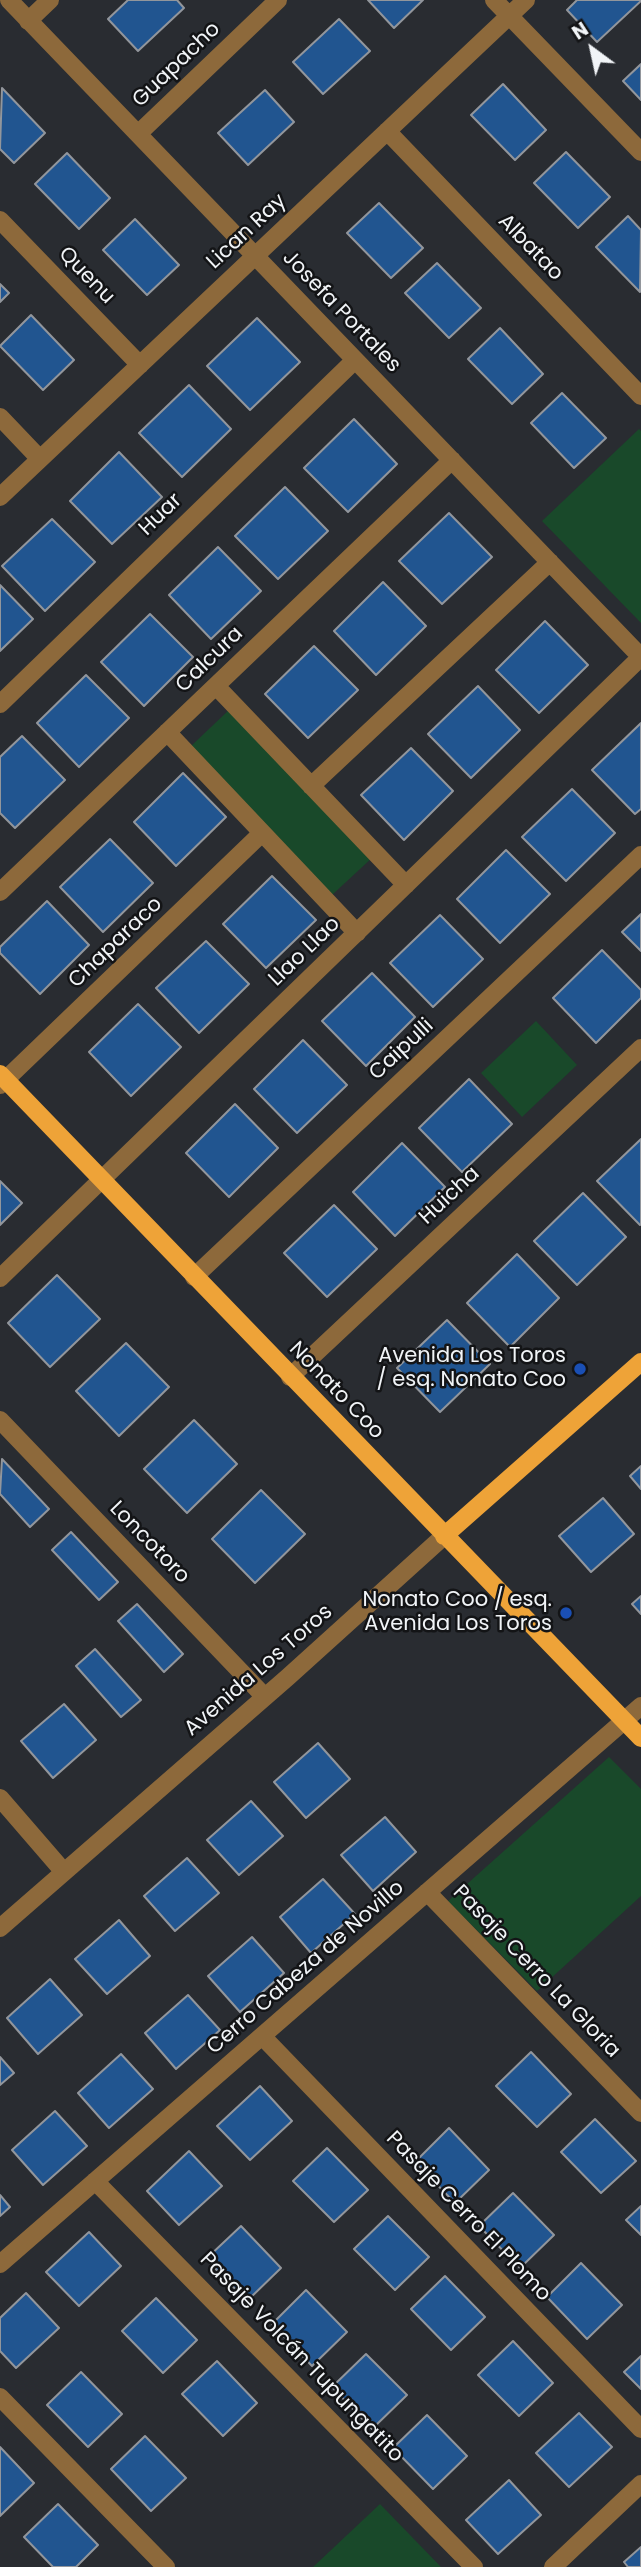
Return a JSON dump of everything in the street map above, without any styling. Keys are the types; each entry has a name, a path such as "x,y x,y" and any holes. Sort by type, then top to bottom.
{"main road":[{"name":"Nonato Coo","path":"2,1080 641,1738"},
{"name":"Avenida Los Toros","path":"444,1536 641,1363"}],"street":[{"name":"Josefa Portales","path":"9,0 641,657"},
{"path":"28,20 50,0"},
{"name":"Guapacho","path":"138,134 278,0"},
{"path":"494,0 641,152"},
{"name":"Lican Ray","path":"0,497 526,0"},
{"name":"Albatao","path":"387,131 641,396"},
{"name":"Quenu","path":"0,220 140,365"},
{"name":"Huar","path":"0,704 355,360"},
{"path":"0,417 40,459"},
{"name":"Calcura","path":"0,892 452,460"},
{"path":"311,786 550,562"},
{"name":"Llao Llao","path":"0,1278 641,657"},
{"path":"216,686 405,885"},
{"path":"167,732 357,933"},
{"name":"Chaparaco","path":"2,1080 262,833"},
{"name":"Caipulli","path":"194,1277 641,855"},
{"name":"Huicha","path":"290,1377 641,1048"},
{"name":"Loncotoro","path":"0,1420 265,1697"},
{"name":"Avenida Los Toros","path":"0,1928 265,1697 444,1536"},
{"name":"Cerro Cabeza de Novillo","path":"0,2264 641,1706"},
{"path":"0,1798 64,1872"},
{"name":"Pasaje Cerro La Gloria","path":"427,1892 641,2113"},
{"name":"Pasaje Cerro El Plomo","path":"262,2036 641,2429"},
{"name":"Pasaje Volcán Tupungatito","path":"95,2181 474,2567"},
{"path":"0,2397 166,2567"},
{"path":"553,2567 641,2484"}],"green space":[{"path":"639,429 641,431 641,623 542,521"},
{"path":"231,708 373,857 332,895 190,747"},
{"path":"536,1021 577,1065 522,1117 481,1073"},
{"path":"609,1757 641,1789 641,1896 537,1991 448,1901"},
{"path":"380,2504 441,2567 313,2567"}],"building":[{"path":"128,0 177,0 184,8 138,51 108,19"},
{"path":"368,0 423,0 394,28"},
{"path":"577,0 641,1 597,42 567,10"},
{"path":"339,19 370,51 323,94 293,62"},
{"path":"641,64 641,100 623,81"},
{"path":"503,84 546,130 515,160 471,115"},
{"path":"2,88 45,133 14,163 0,149"},
{"path":"265,90 294,122 248,165 218,133"},
{"path":"566,152 610,197 578,228 534,183"},
{"path":"67,153 110,198 79,229 35,184"},
{"path":"379,203 423,248 391,278 347,233"},
{"path":"628,216 641,230 640,292 596,247"},
{"path":"135,219 179,265 147,295 103,250"},
{"path":"437,263 481,308 449,338 405,293"},
{"path":"0,284 9,293 0,302"},
{"path":"31,315 74,360 43,390 0,346"},
{"path":"257,318 300,362 250,410 207,366"},
{"path":"500,328 543,374 512,404 468,359"},
{"path":"189,385 231,429 182,477 139,433"},
{"path":"562,393 606,438 574,468 531,423"},
{"path":"354,419 397,464 348,512 304,468"},
{"path":"119,452 162,497 112,544 70,501"},
{"path":"285,487 328,531 278,579 235,536"},
{"path":"449,513 492,557 442,604 399,561"},
{"path":"52,519 95,562 45,611 2,566"},
{"path":"218,547 261,591 211,639 169,595"},
{"path":"383,582 426,626 376,675 334,631"},
{"path":"0,585 33,619 0,651"},
{"path":"150,614 193,657 144,706 101,662"},
{"path":"545,621 588,665 539,713 496,670"},
{"path":"314,646 358,690 308,738 265,694"},
{"path":"86,675 129,718 79,767 37,723"},
{"path":"478,686 520,730 471,778 428,734"},
{"path":"641,723 641,809 635,814 592,770"},
{"path":"22,736 65,780 15,828 0,813 0,757"},
{"path":"411,748 453,791 404,840 361,795"},
{"path":"183,773 226,817 176,866 134,822"},
{"path":"572,789 615,833 566,881 522,837"},
{"path":"110,839 153,883 103,932 60,887"},
{"path":"506,850 550,894 500,943 457,899"},
{"path":"272,876 316,920 266,968 223,924"},
{"path":"47,901 89,945 40,994 0,953 0,947"},
{"path":"641,914 641,951 622,932"},
{"path":"440,915 483,959 433,1007 390,963"},
{"path":"206,941 249,984 199,1033 156,988"},
{"path":"602,950 641,990 641,998 596,1043 553,998"},
{"path":"372,973 415,1017 366,1066 322,1021"},
{"path":"138,1004 181,1047 131,1096 89,1052"},
{"path":"303,1040 347,1085 297,1133 254,1089"},
{"path":"469,1079 512,1124 462,1172 419,1128"},
{"path":"235,1104 278,1148 229,1197 186,1153"},
{"path":"641,1139 641,1224 640,1225 597,1181"},
{"path":"402,1143 445,1187 395,1236 353,1192"},
{"path":"0,1181 22,1203 0,1225"},
{"path":"583,1193 626,1237 577,1285 534,1241"},
{"path":"334,1205 377,1249 327,1297 284,1253"},
{"path":"517,1254 559,1298 510,1347 467,1303"},
{"path":"57,1275 100,1319 50,1367 8,1323"},
{"path":"447,1320 490,1364 440,1412 397,1368"},
{"path":"126,1343 169,1387 119,1436 76,1391"},
{"path":"194,1420 237,1464 187,1513 144,1469"},
{"path":"2,1459 49,1509 30,1527 0,1494"},
{"path":"641,1466 641,1489 630,1476"},
{"path":"261,1490 305,1534 255,1583 212,1539"},
{"path":"603,1498 634,1534 591,1572 559,1536"},
{"path":"71,1532 118,1582 99,1600 52,1550"},
{"path":"641,1596 641,1614 632,1604"},
{"path":"137,1604 183,1654 164,1672 118,1621"},
{"path":"95,1649 141,1700 121,1717 76,1666"},
{"path":"64,1704 96,1740 53,1778 21,1741"},
{"path":"318,1743 350,1779 306,1818 274,1782"},
{"path":"251,1801 283,1836 239,1875 207,1840"},
{"path":"385,1817 416,1852 373,1891 341,1855"},
{"path":"187,1858 219,1893 175,1931 144,1896"},
{"path":"323,1879 355,1914 311,1953 280,1917"},
{"path":"119,1920 150,1956 107,1994 75,1959"},
{"path":"252,1937 284,1973 240,2012 208,1976"},
{"path":"50,1979 82,2015 38,2054 7,2018"},
{"path":"188,1995 220,2030 176,2069 145,2033"},
{"path":"531,2052 571,2094 537,2127 496,2086"},
{"path":"121,2054 153,2089 109,2128 78,2093"},
{"path":"0,2057 14,2073 0,2085"},
{"path":"260,2086 292,2121 250,2160 217,2126"},
{"path":"55,2111 87,2146 43,2185 12,2150"},
{"path":"595,2119 636,2161 601,2193 561,2152"},
{"path":"449,2128 489,2170 455,2203 415,2162"},
{"path":"327,2148 368,2190 334,2222 293,2181"},
{"path":"189,2151 222,2186 179,2225 147,2191"},
{"path":"513,2193 554,2235 520,2268 479,2226"},
{"path":"0,2195 10,2207 0,2216"},
{"path":"641,2206 641,2235 626,2220"},
{"path":"388,2216 429,2257 395,2290 354,2249"},
{"path":"241,2226 281,2268 247,2301 206,2259"},
{"path":"89,2232 121,2266 79,2306 46,2272"},
{"path":"581,2263 622,2305 587,2339 547,2297"},
{"path":"445,2276 485,2317 451,2350 411,2309"},
{"path":"306,2290 347,2332 312,2366 272,2324"},
{"path":"26,2293 59,2328 16,2368 0,2351 0,2318"},
{"path":"156,2298 197,2340 163,2373 122,2331"},
{"path":"513,2341 553,2383 519,2416 478,2375"},
{"path":"366,2354 407,2395 372,2429 332,2387"},
{"path":"641,2356 641,2389 624,2372"},
{"path":"217,2361 257,2403 223,2436 182,2394"},
{"path":"81,2372 122,2414 88,2447 47,2405"},
{"path":"579,2413 612,2447 569,2487 536,2453"},
{"path":"427,2415 467,2456 433,2489 393,2448"},
{"path":"145,2436 186,2478 151,2511 111,2469"},
{"path":"0,2447 34,2483 0,2516"},
{"path":"509,2480 541,2515 498,2554 466,2520"},
{"path":"58,2504 98,2545 76,2567 53,2567 24,2537"},
{"path":"641,2547 641,2567 628,2567 624,2562"}],"place":[{"name":"Avenida Los Toros / esq. Nonato Coo","path":"580,1369"},
{"name":"Nonato Coo / esq. Avenida Los Toros","path":"566,1613"}]}
